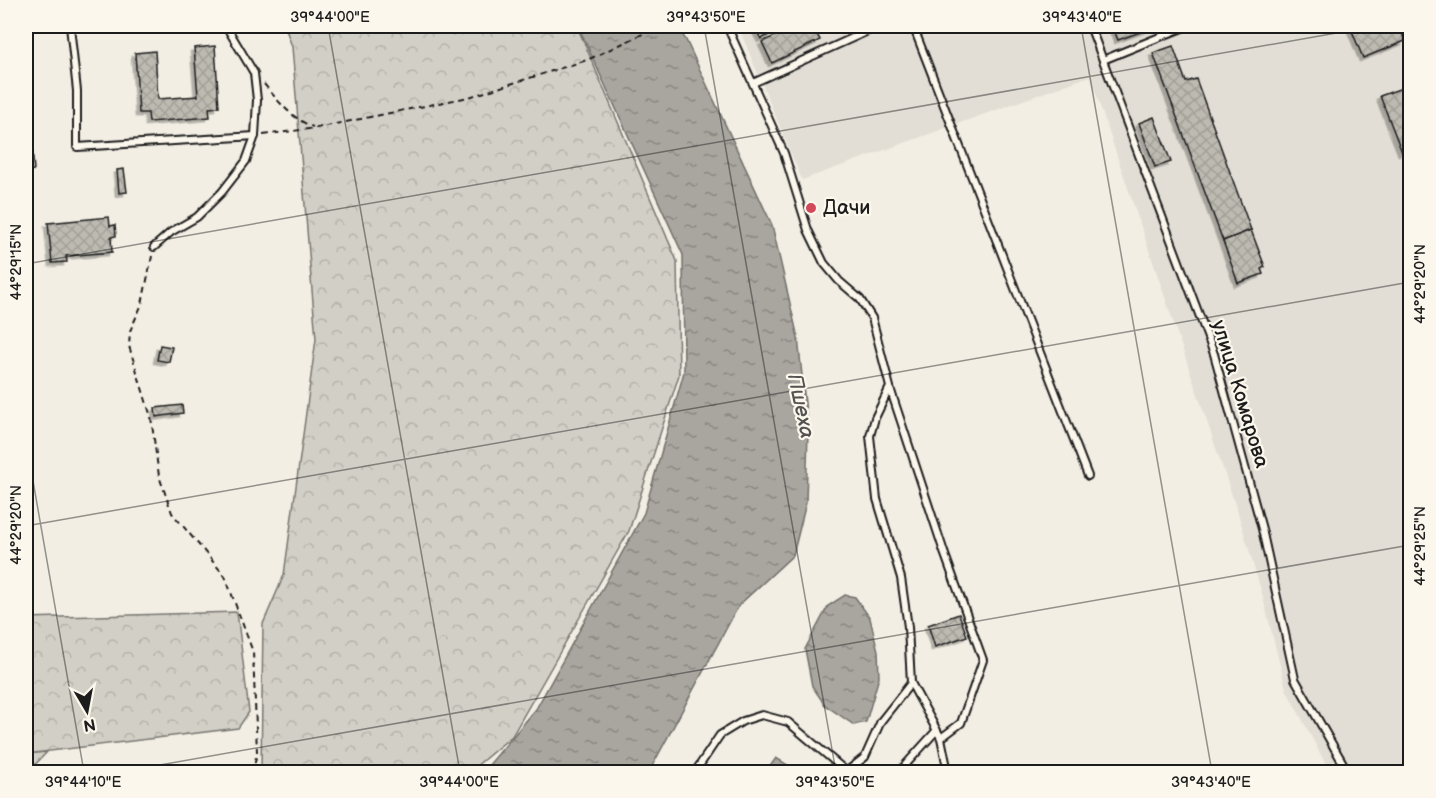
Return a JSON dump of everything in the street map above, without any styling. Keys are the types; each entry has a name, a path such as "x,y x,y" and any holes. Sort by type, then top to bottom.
{"lane":[{"path":"70,26 77,91 77,147 255,136"},
{"path":"154,247 171,231 197,217 222,192 246,160 255,136 257,100 254,73 226,26"},
{"path":"727,26 784,153 808,230 820,255 839,281 860,299 872,318 890,387 944,552 983,660 961,723 941,738"},
{"path":"753,83 879,26"},
{"path":"911,26 915,31 1088,476"},
{"name":"улица Комарова","path":"1090,26 1214,354 1262,529 1295,679 1348,772"},
{"path":"1103,60 1187,26"},
{"path":"890,387 875,418 870,436 878,499 885,530 901,578 908,627 911,683 941,738 948,772"},
{"path":"695,772 720,735 743,721 762,715 788,722 846,772 866,757 881,721 911,683"},
{"path":"899,772 936,731"}],"path":[{"path":"255,136 316,128 469,97 587,60 660,26"},
{"path":"254,73 287,111 301,122 316,128"},
{"path":"154,247 142,303 130,331 129,346 151,417 159,476 172,513 225,576 253,652 256,752 254,772"}],"shaded area":[{"path":"738,26 1410,26 1410,772 1330,772 1286,689 1262,594 1238,513 1090,76 802,180"}],"green space":[{"path":"285,26 577,26 677,261 679,375 629,531 512,736 469,772 261,772 263,624 284,575 316,339 292,47"},
{"path":"237,612 249,712 238,728 26,754 26,618"},
{"path":"47,752 28,772 26,772 26,754"}],"water":[{"name":"Пшеха","path":"578,26 677,26 686,40 772,225 798,338 808,431 806,503 793,555 739,605 649,772 483,772 536,709 644,513 684,372 683,255"},
{"path":"845,595 855,597 870,618 878,651 879,677 866,722 854,725 825,705 812,686 805,649 828,606"},
{"path":"776,758 799,772 766,772"}],"building":[{"path":"754,26 767,26 771,34 761,39"},
{"path":"796,26 813,26 820,40 772,63 762,42"},
{"path":"1112,26 1157,26 1118,40"},
{"path":"1350,26 1399,26 1405,41 1363,58"},
{"path":"215,46 219,107 209,108 210,117 149,122 148,113 139,113 135,53 155,51 158,99 198,96 194,48"},
{"path":"1173,46 1186,82 1196,79 1251,230 1223,241 1153,53"},
{"path":"1410,85 1410,149 1402,152 1380,96"},
{"path":"26,86 34,170 26,171"},
{"path":"1154,117 1171,162 1155,167 1139,123"},
{"path":"124,169 127,192 119,193 117,170"},
{"path":"26,171 30,171 33,200 26,201"},
{"path":"109,217 110,226 115,225 116,236 111,237 112,252 66,256 67,262 52,263 48,223"},
{"path":"1251,230 1265,267 1261,269 1263,274 1238,283 1223,241"},
{"path":"160,345 172,347 169,362 157,360"},
{"path":"182,405 183,413 156,417 155,408"},
{"path":"959,614 967,636 935,647 928,625"}],"place":[{"name":"Дачи","path":"811,208"}]}
